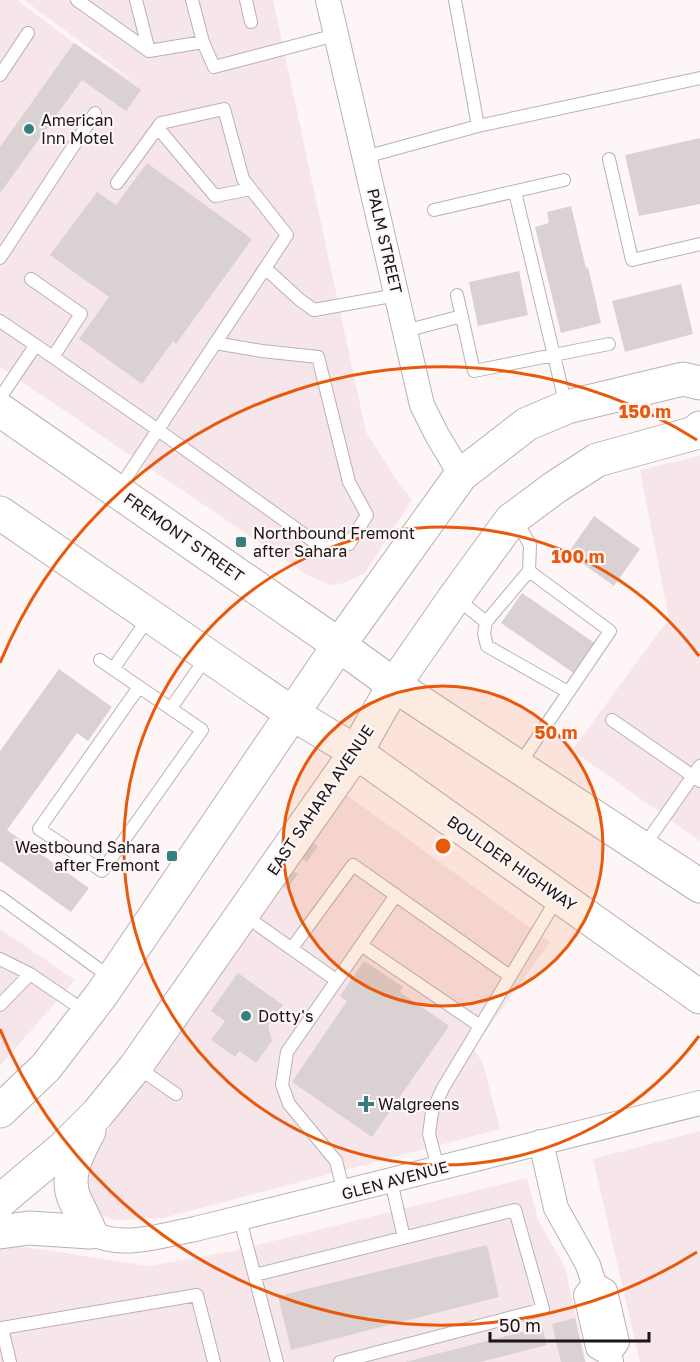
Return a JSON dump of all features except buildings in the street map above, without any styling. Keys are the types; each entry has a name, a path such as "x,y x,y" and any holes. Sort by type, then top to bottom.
{"main road":[{"path":"0,1111 46,1067 88,1013 339,645 461,475 527,424 567,407 683,379 700,383"},
{"name":"FREMONT STREET","path":"0,410 394,685"},
{"name":"EAST SAHARA AVENUE","path":"0,1201 62,1149 98,1113 136,1066 356,752 394,685 511,520 597,460 695,432 700,428"},
{"path":"0,513 293,714"},
{"path":"394,685 700,886"},
{"name":"BOULDER HIGHWAY","path":"293,714 356,752 700,997"},
{"path":"0,1232 29,1228 90,1232 70,1186 70,1176 81,1146 98,1113"}],"street":[{"name":"PALM STREET","path":"328,0 422,405 461,475"},
{"name":"GLEN AVENUE","path":"90,1232 102,1238 125,1241 195,1229 700,1103"},
{"path":"541,1142 556,1208 588,1265 594,1284 586,1295 599,1306 617,1342 610,1357"}],"lane":[{"path":"76,0 149,51 203,42"},
{"path":"136,0 149,51"},
{"path":"192,0 203,42 214,67 336,35"},
{"path":"246,0 251,22"},
{"path":"455,0 478,126"},
{"path":"0,75 28,33"},
{"path":"365,157 478,126 700,78"},
{"path":"117,183 161,123 224,109 243,179 287,235 117,491"},
{"path":"0,258 95,113"},
{"path":"158,128 215,196 251,189"},
{"path":"609,159 632,260 700,244"},
{"path":"434,210 564,180"},
{"path":"515,192 567,407"},
{"path":"265,268 314,310 397,295"},
{"path":"31,279 81,314 53,357"},
{"path":"458,295 474,371 609,344"},
{"path":"405,331 462,316"},
{"path":"0,321 158,430 322,548 349,544 367,515 349,482 318,357 215,343"},
{"path":"0,398 35,345"},
{"path":"511,520 530,545 529,571 486,622 484,633 487,646 568,692"},
{"path":"517,766 610,631 529,571"},
{"path":"455,597 486,622"},
{"path":"113,669 150,616"},
{"path":"171,708 208,656"},
{"path":"100,660 202,730 102,871 39,829 139,687"},
{"path":"612,720 698,775 642,849"},
{"path":"292,948 353,865 510,976"},
{"path":"344,1193 336,1161 289,1104 282,1085 287,1052 396,895"},
{"path":"438,1168 429,1134 432,1112 443,1088 558,896"},
{"path":"0,897 112,979"},
{"path":"243,914 336,980"},
{"path":"362,945 480,1026"},
{"path":"0,959 30,974 88,1013"},
{"path":"0,1005 30,974"},
{"path":"136,1066 176,1094"},
{"path":"391,1181 404,1238"},
{"path":"255,1275 515,1210 543,1309 340,1362"},
{"path":"240,1219 277,1362"},
{"path":"10,1362 2,1328 197,1295 214,1362"}],"shaded area":[{"path":"0,0 17,0 74,43 140,86 24,0 273,0 366,432 399,484 412,500 365,573 344,583 331,585 309,576 0,367"},
{"path":"700,456 700,841 572,750 669,619 640,470"},
{"path":"345,794 550,942 473,1049 483,1063 500,1129 163,1218 114,1220 93,1211 88,1196 87,1168 97,1145"},
{"path":"0,929 75,980 0,1066"},
{"path":"700,1131 700,1362 640,1362 593,1159"},
{"path":"527,1178 538,1220 565,1267 586,1362 0,1362 0,1249 6,1244 149,1266 233,1251"}],"place":[{"name":"American Inn Motel","path":"29,129"},
{"name":"Northbound Fremont after Sahara","path":"241,542"},
{"name":"Westbound Sahara after Fremont","path":"172,856"},
{"name":"Dotty's","path":"246,1016"},
{"name":"Walgreens","path":"366,1104"}]}
